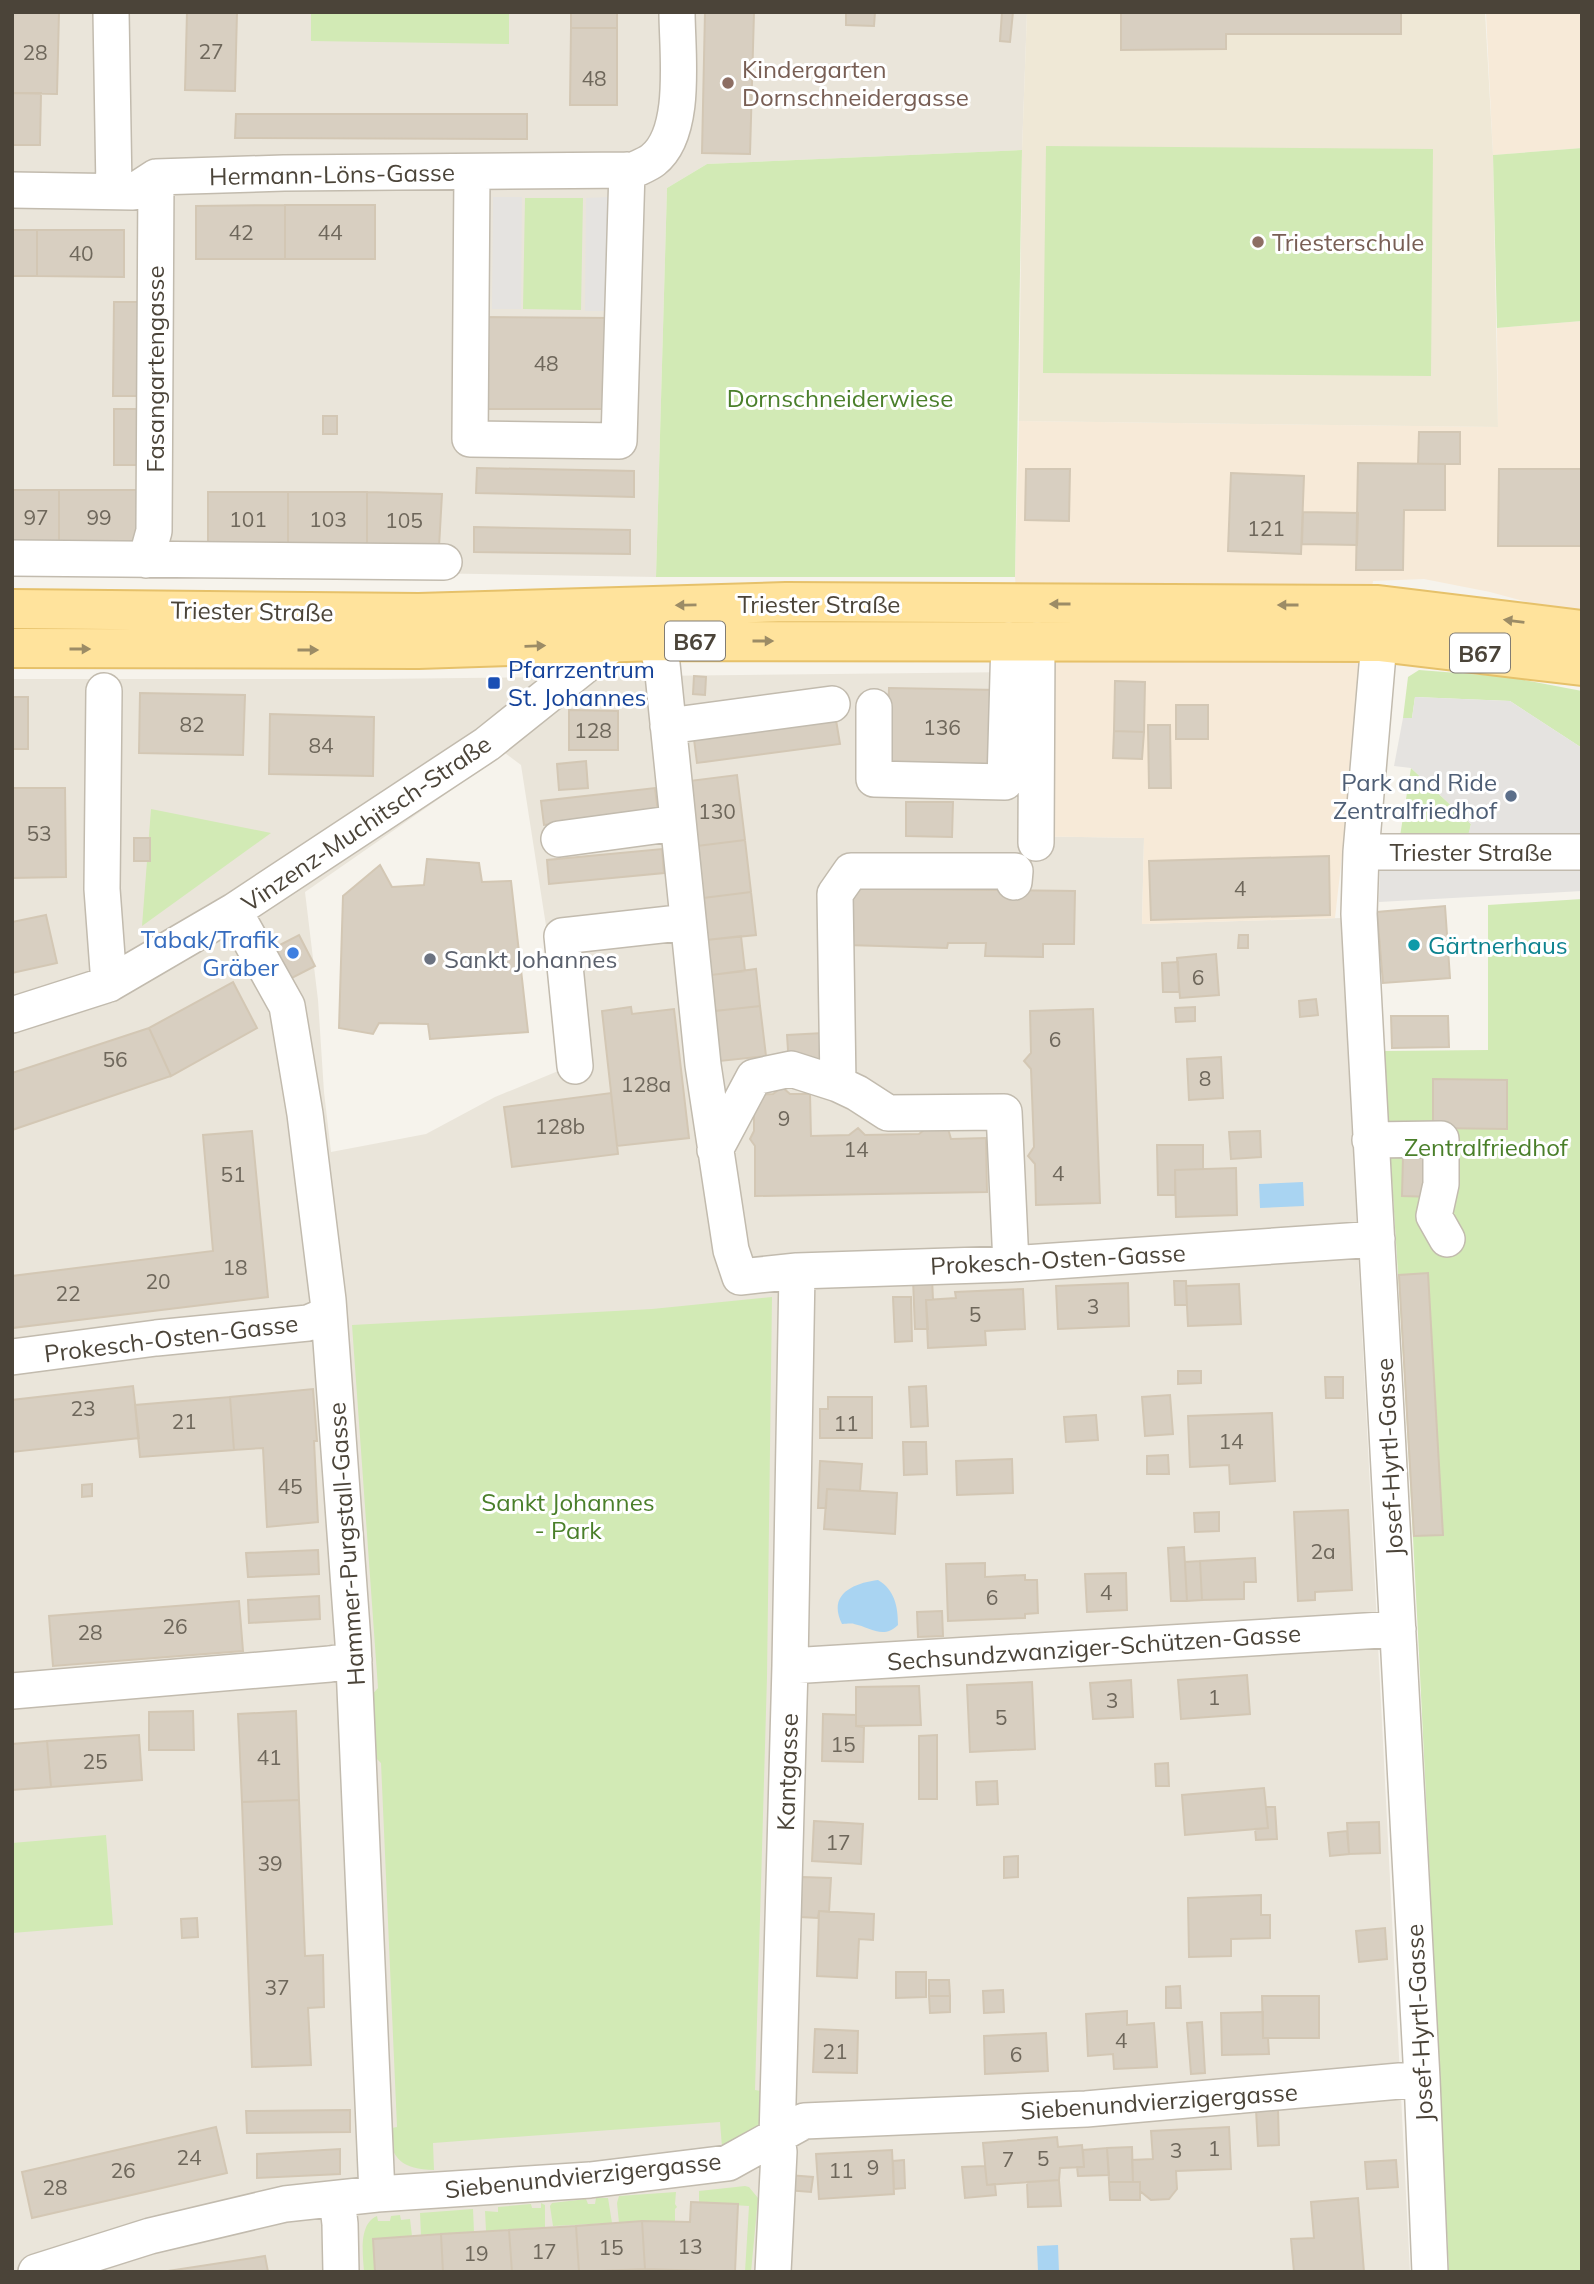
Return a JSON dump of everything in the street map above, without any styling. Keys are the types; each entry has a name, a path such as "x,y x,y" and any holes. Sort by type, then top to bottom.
{"main road":[{"name":"Triester Straße","path":"12,609 419,613 786,602 1378,605 1582,630"},
{"name":"Triester Straße","path":"12,648 392,649 655,641 1379,642 1582,666"}],"street":[{"path":"111,12 114,190"},
{"path":"471,172 470,439 619,440 640,165 667,144 678,115 677,12"},
{"name":"Hermann-Löns-Gasse","path":"12,190 134,191 156,177 471,172 640,165"},
{"name":"Fasangartengasse","path":"146,560 154,531 156,177"},
{"path":"12,558 444,562"},
{"path":"874,707 874,779 1005,782 1023,640"},
{"path":"1023,640 1036,843"},
{"path":"655,641 662,664 703,1065 715,1150"},
{"name":"Josef-Hyrtl-Gasse","path":"1379,642 1361,852 1359,914 1430,2272"},
{"name":"Vinzenz-Muchitsch-Straße","path":"12,1015 109,984 234,911 487,744 612,644"},
{"path":"104,691 102,889 109,984"},
{"path":"668,726 831,704"},
{"path":"559,839 677,824"},
{"name":"Triester Straße","path":"1361,852 1582,852"},
{"path":"838,1084 835,894 851,871 1015,871 1014,882"},
{"name":"Hammer-Purgstall-Gasse","path":"234,911 287,1006 305,1114 330,1314 354,1660 377,2194"},
{"path":"575,1066 562,936 688,922"},
{"path":"715,1150 754,1077 792,1069 838,1084 888,1113 1004,1112 1011,1264"},
{"path":"1370,1140 1441,1139 1441,1184 1434,1216 1447,1239"},
{"name":"Prokesch-Osten-Gasse","path":"715,1150 731,1250 740,1277 797,1271 1011,1264 1377,1239"},
{"name":"Kantgasse","path":"773,2272 779,2152 777,2138 790,1666 797,1271"},
{"name":"Prokesch-Osten-Gasse","path":"12,1357 156,1338 307,1323 330,1314"},
{"name":"Sechsundzwanziger-Schützen-Gasse","path":"790,1666 1398,1629"},
{"path":"12,1691 354,1660"},
{"name":"Siebenundvierzigergasse","path":"36,2272 185,2227 285,2204 377,2194 590,2180 728,2163 804,2121 1086,2109 1422,2079"},
{"path":"337,2199 341,2272"}],"shaded area":[{"path":"12,12 1027,12 1022,150 707,164 667,188 656,577 12,566"},
{"name":"Triesterschule","path":"1027,12 1485,12 1493,155 1498,427 1019,421 1022,150"},
{"path":"1486,12 1582,12 1582,148 1493,155"},
{"path":"493,197 522,197 521,309 492,309"},
{"path":"608,197 607,311 585,311 586,198"},
{"path":"1582,321 1582,610 1553,609 1490,592 1424,579 1373,581 1335,918 1142,924 1144,838 1017,836 1022,672 1015,577 1019,421 1498,427 1497,328"},
{"path":"1022,672 1017,836 1144,838 1142,924 1341,918 1410,2272 12,2272 12,679 376,679","holes":["505,753 521,765 568,1067 495,1097 426,1134 331,1152 318,1000 305,892"]},
{"name":"Park and Ride Zentralfriedhof","path":"1415,697 1510,701 1582,748 1582,891 1379,902 1380,852 1468,835 1471,824 1411,768 1394,766 1403,718 1412,718"}],"green space":[{"path":"311,12 509,14 509,44 311,41"},
{"path":"1046,146 1433,149 1431,376 1043,373"},
{"path":"1582,148 1582,321 1497,328 1493,155"},
{"name":"Dornschneiderwiese","path":"1022,150 1015,577 656,577 667,188 707,164"},
{"path":"525,198 583,198 581,310 523,309"},
{"path":"1419,670 1509,677 1582,691 1582,748 1510,701 1415,697 1412,718 1403,718 1408,677"},
{"path":"1411,768 1471,824 1469,835 1400,836"},
{"path":"151,809 271,833 142,926"},
{"name":"Zentralfriedhof","path":"1582,899 1582,2272 1449,2272 1412,1509 1383,1051 1488,1050 1488,905"},
{"name":"Sankt Johannes - Park","path":"772,1297 767,1677 755,2090 767,2092 760,2128 722,2147 720,2122 433,2143 434,2170 406,2165 392,2148 387,2129 397,2127 381,1763 371,1753 369,1698 378,1688 352,1325 652,1309"},
{"path":"106,1835 113,1925 12,1933 12,1843"},
{"path":"745,2186 758,2198 751,2272 745,2272 749,2206 699,2203 699,2191"},
{"path":"676,2192 675,2222 619,2223 619,2196"},
{"path":"596,2198 608,2198 612,2223 553,2226 550,2206 552,2203 586,2199 588,2204 595,2204"},
{"path":"541,2203 545,2205 545,2227 486,2231 485,2211 498,2212 498,2207 531,2204 532,2208 541,2208"},
{"path":"473,2209 474,2232 421,2235 420,2213"},
{"path":"400,2215 401,2220 410,2219 412,2236 373,2239 375,2272 364,2272 363,2241 367,2226 377,2216 378,2221 390,2221 391,2216"}],"water":[{"path":"1303,1182 1304,1206 1260,1208 1259,1184"},
{"path":"878,1580 888,1589 894,1600 898,1625 882,1632 853,1624 842,1624 838,1614 840,1598 852,1587"},
{"path":"1058,2245 1059,2272 1038,2272 1037,2246"}],"building":[{"path":"12,12 59,12 57,94 12,93"},
{"path":"187,12 237,12 235,91 185,90"},
{"path":"571,12 617,12 617,28 571,28"},
{"name":"Kindergarten Dornschneidergasse","path":"705,12 754,12 750,154 702,153"},
{"path":"846,12 875,12 874,26 846,25"},
{"path":"1002,12 1013,12 1010,42 1000,41"},
{"path":"1121,12 1401,12 1401,34 1226,34 1226,49 1121,50"},
{"path":"571,28 617,28 617,105 570,105"},
{"path":"12,93 41,93 40,145 12,145"},
{"path":"236,114 527,114 527,139 235,138"},
{"path":"285,205 285,259 196,259 196,206"},
{"path":"285,205 375,205 375,259 285,259"},
{"path":"12,230 37,230 37,276 12,276"},
{"path":"37,230 124,230 124,277 37,276"},
{"path":"114,302 144,302 144,396 113,396"},
{"path":"481,317 612,318 610,409 480,409"},
{"path":"114,409 142,409 142,465 114,465"},
{"path":"323,416 337,416 337,434 323,434"},
{"path":"1419,432 1460,432 1460,464 1418,464"},
{"path":"1358,463 1445,464 1445,510 1404,510 1403,570 1356,570"},
{"path":"477,468 634,471 634,497 476,493"},
{"path":"1026,469 1070,469 1069,521 1025,520"},
{"path":"1499,469 1582,469 1582,546 1498,546"},
{"path":"1231,473 1304,476 1301,554 1228,551"},
{"path":"12,490 59,490 59,544 12,544"},
{"path":"59,490 140,490 140,544 59,544"},
{"path":"208,492 288,492 288,546 208,545"},
{"path":"288,492 367,492 367,546 288,546"},
{"path":"367,492 442,494 439,547 367,546"},
{"path":"1303,512 1358,513 1357,545 1302,544"},
{"path":"474,527 630,530 630,554 474,552"},
{"path":"694,676 706,677 705,695 693,694"},
{"path":"1115,681 1145,682 1144,732 1114,731"},
{"path":"889,688 998,690 996,766 887,763"},
{"path":"140,693 245,695 243,755 139,753"},
{"path":"12,697 28,697 28,749 12,749"},
{"path":"1176,705 1208,705 1208,739 1176,739"},
{"path":"569,710 618,711 618,750 569,750"},
{"path":"270,714 374,717 373,776 269,774"},
{"path":"836,720 840,744 697,763 694,739"},
{"path":"1148,725 1170,725 1171,788 1149,788"},
{"path":"1114,731 1144,732 1142,759 1113,758"},
{"path":"586,761 588,788 559,790 557,764"},
{"path":"737,775 745,840 697,846 689,781"},
{"path":"12,788 65,788 66,877 12,878"},
{"path":"655,788 658,812 544,825 541,801"},
{"path":"906,802 953,802 952,837 906,836"},
{"path":"134,838 150,838 150,861 134,861"},
{"path":"745,840 751,892 703,898 697,846"},
{"path":"662,849 664,873 549,884 547,860"},
{"path":"1329,856 1330,915 1151,920 1149,861"},
{"name":"Sankt Johannes","path":"427,859 479,863 482,882 511,881 528,1032 430,1039 428,1024 379,1023 373,1034 339,1028 343,896 380,865 392,887 424,885"},
{"path":"900,881 907,889 1075,891 1074,944 1043,944 1043,957 985,956 986,943 948,943 947,948 847,945 848,889 890,889"},
{"path":"751,892 756,935 707,940 703,898"},
{"name":"Gärtnerhaus","path":"1445,906 1450,978 1383,983 1377,912"},
{"path":"46,915 57,963 12,973 12,922"},
{"name":"Tabak/Trafik Gräber","path":"299,935 315,966 290,979 274,948"},
{"path":"1239,935 1248,935 1248,948 1238,948"},
{"path":"741,936 745,971 711,975 707,940"},
{"path":"1216,954 1219,995 1180,998 1177,958"},
{"path":"1178,962 1179,992 1163,992 1162,963"},
{"path":"756,969 760,1006 715,1011 711,975"},
{"path":"233,982 257,1028 171,1076 149,1028"},
{"path":"1316,999 1318,1015 1300,1017 1299,1001"},
{"path":"760,1006 766,1056 720,1061 715,1011"},
{"path":"631,1007 632,1014 674,1009 689,1138 617,1146 602,1011"},
{"path":"1195,1007 1195,1021 1176,1022 1175,1008"},
{"path":"1093,1009 1100,1203 1036,1205 1035,1164 1028,1156 1034,1147 1031,1069 1024,1061 1031,1053 1030,1011"},
{"path":"1391,1016 1448,1016 1449,1047 1392,1048"},
{"path":"149,1028 171,1076 12,1130 12,1073"},
{"path":"823,1033 824,1064 789,1065 787,1035"},
{"path":"1221,1057 1223,1098 1189,1100 1187,1059"},
{"path":"1433,1079 1507,1080 1507,1129 1433,1128"},
{"path":"782,1087 790,1094 810,1094 811,1136 849,1135 858,1128 865,1135 919,1134 934,1122 947,1125 951,1139 986,1138 987,1192 755,1196 755,1146 750,1139 754,1131 754,1095 773,1094"},
{"path":"611,1093 618,1154 512,1167 504,1107"},
{"path":"252,1131 268,1297 12,1328 12,1276 213,1251 203,1135"},
{"path":"1260,1131 1261,1157 1231,1159 1229,1132"},
{"path":"1157,1145 1203,1145 1203,1169 1175,1170 1175,1195 1158,1195"},
{"path":"1403,1156 1436,1157 1435,1197 1402,1196"},
{"path":"1236,1168 1237,1215 1176,1217 1175,1170"},
{"path":"1428,1273 1443,1535 1414,1536 1399,1275"},
{"path":"932,1278 933,1300 926,1300 928,1329 915,1329 913,1279"},
{"path":"1174,1281 1186,1281 1187,1305 1175,1305"},
{"path":"1128,1283 1129,1326 1058,1329 1056,1286"},
{"path":"1239,1284 1241,1324 1188,1326 1186,1286"},
{"path":"1023,1289 1025,1329 985,1331 986,1345 928,1348 926,1300 956,1298 955,1292"},
{"path":"893,1297 911,1297 912,1341 895,1342"},
{"path":"1178,1371 1201,1371 1201,1383 1178,1384"},
{"path":"1325,1377 1343,1377 1343,1398 1326,1398"},
{"path":"133,1386 139,1438 12,1452 12,1400"},
{"path":"926,1386 928,1426 911,1427 909,1387"},
{"path":"313,1389 318,1522 267,1527 263,1448 234,1450 230,1397"},
{"path":"1170,1395 1173,1434 1145,1436 1142,1397"},
{"path":"230,1397 234,1450 140,1457 135,1405"},
{"path":"828,1397 872,1397 872,1438 820,1438 820,1409 828,1409"},
{"path":"1272,1413 1275,1481 1230,1484 1229,1465 1190,1467 1188,1416"},
{"path":"1096,1415 1098,1440 1066,1442 1064,1417"},
{"path":"903,1442 926,1442 927,1474 904,1475"},
{"path":"1168,1455 1169,1474 1147,1474 1147,1456"},
{"path":"1012,1459 1013,1493 957,1495 956,1461"},
{"path":"820,1461 862,1464 860,1491 827,1489 826,1508 818,1508"},
{"path":"92,1484 92,1496 82,1497 82,1485"},
{"path":"827,1489 897,1493 895,1534 824,1529"},
{"path":"1348,1510 1352,1590 1315,1592 1315,1600 1298,1601 1294,1512"},
{"path":"1219,1512 1219,1531 1195,1532 1194,1513"},
{"path":"1184,1547 1187,1601 1171,1601 1168,1548"},
{"path":"318,1550 319,1574 248,1577 246,1553"},
{"path":"1255,1558 1256,1582 1244,1582 1244,1599 1202,1600 1200,1561"},
{"path":"1200,1561 1202,1600 1187,1601 1185,1562"},
{"path":"985,1563 985,1577 1025,1575 1025,1580 1037,1580 1038,1613 1025,1614 1025,1618 948,1621 946,1564"},
{"path":"1126,1573 1127,1610 1087,1612 1085,1574"},
{"path":"319,1596 320,1619 249,1623 248,1600"},
{"path":"239,1601 243,1651 53,1666 49,1616"},
{"path":"942,1611 943,1636 918,1637 917,1612"},
{"path":"1247,1675 1250,1714 1181,1719 1178,1680"},
{"path":"1131,1680 1133,1717 1093,1719 1090,1683"},
{"path":"1032,1682 1035,1749 970,1752 967,1685"},
{"path":"919,1686 921,1725 856,1726 856,1687"},
{"path":"193,1711 194,1750 149,1750 149,1712"},
{"path":"296,1711 299,1800 242,1802 238,1714"},
{"path":"823,1714 856,1715 856,1726 864,1727 863,1762 822,1761"},
{"path":"139,1735 142,1780 51,1787 47,1741"},
{"path":"937,1735 937,1799 919,1799 919,1736"},
{"path":"47,1741 51,1787 12,1790 12,1744"},
{"path":"1168,1763 1169,1786 1156,1786 1155,1764"},
{"path":"997,1781 998,1804 977,1805 976,1782"},
{"path":"1264,1788 1268,1828 1185,1835 1182,1795"},
{"path":"299,1800 305,1956 323,1955 324,2007 308,2008 311,2065 252,2067 242,1802"},
{"path":"1266,1807 1275,1807 1277,1839 1256,1840 1255,1829 1268,1828"},
{"path":"814,1821 863,1824 861,1864 812,1861"},
{"path":"1379,1822 1380,1853 1349,1854 1347,1823"},
{"path":"1347,1831 1349,1854 1330,1856 1328,1833"},
{"path":"1018,1856 1018,1877 1004,1878 1004,1857"},
{"path":"802,1877 831,1878 829,1912 819,1911 818,1918 800,1917"},
{"path":"1261,1895 1261,1915 1270,1915 1270,1938 1231,1939 1231,1956 1189,1957 1188,1898"},
{"path":"819,1911 874,1914 873,1940 859,1939 857,1978 817,1976"},
{"path":"197,1918 198,1937 182,1938 181,1919"},
{"path":"1385,1928 1387,1959 1359,1962 1356,1931"},
{"path":"896,1972 926,1972 926,1997 896,1998"},
{"path":"929,1980 949,1980 950,1996 929,1996"},
{"path":"1180,1986 1181,2008 1166,2008 1166,1987"},
{"path":"1003,1990 1004,2012 984,2013 983,1991"},
{"path":"929,1996 950,1996 950,2012 930,2013"},
{"path":"1262,1996 1319,1996 1319,2038 1263,2038"},
{"path":"1127,2011 1127,2025 1154,2023 1157,2067 1114,2069 1113,2054 1088,2056 1086,2014"},
{"path":"1263,2012 1263,2038 1268,2038 1269,2054 1222,2055 1221,2013"},
{"path":"1202,2022 1205,2073 1191,2074 1187,2023"},
{"path":"815,2029 858,2031 857,2073 813,2072"},
{"path":"1046,2033 1048,2071 985,2074 984,2036"},
{"path":"1278,2109 1279,2145 1258,2146 1256,2110"},
{"path":"350,2110 350,2132 247,2133 246,2111"},
{"path":"216,2127 227,2173 32,2218 22,2172"},
{"path":"1229,2127 1231,2169 1176,2171 1177,2189 1169,2199 1151,2200 1140,2191 1140,2182 1133,2182 1132,2160 1153,2159 1151,2131"},
{"path":"1057,2137 1058,2147 1082,2145 1084,2167 1060,2168 1059,2180 987,2185 983,2143"},
{"path":"1132,2147 1133,2182 1109,2182 1107,2148"},
{"path":"1107,2148 1109,2175 1078,2176 1077,2167 1084,2167 1083,2150"},
{"path":"340,2149 340,2174 257,2178 257,2154"},
{"path":"892,2150 894,2194 819,2199 816,2154"},
{"path":"904,2160 905,2188 894,2189 893,2161"},
{"path":"1396,2160 1398,2187 1367,2189 1365,2162"},
{"path":"985,2166 987,2185 995,2184 996,2195 965,2198 962,2167"},
{"path":"788,2175 813,2177 811,2192 786,2190"},
{"path":"1059,2180 1061,2206 1028,2207 1027,2182"},
{"path":"1109,2182 1140,2182 1140,2200 1110,2200"},
{"path":"1358,2198 1364,2272 1294,2272 1291,2239 1314,2238 1311,2202"},
{"path":"691,2202 738,2204 735,2272 645,2269 642,2221 690,2222"},
{"path":"642,2221 645,2269 579,2272 576,2226"},
{"path":"576,2226 579,2272 512,2272 509,2230"},
{"path":"509,2230 512,2272 443,2272 441,2234"},
{"path":"441,2234 443,2272 375,2272 373,2239"},
{"path":"265,2256 268,2272 168,2271"}],"place":[{"name":"Kindergarten Dornschneidergasse","path":"728,83"},
{"name":"Triesterschule","path":"1258,242"},
{"name":"Pfarrzentrum St. Johannes","path":"494,683"},
{"name":"Park and Ride Zentralfriedhof","path":"1511,796"},
{"name":"Gärtnerhaus","path":"1414,945"},
{"name":"Tabak/Trafik Gräber","path":"293,953"},
{"name":"Sankt Johannes","path":"430,959"}]}
